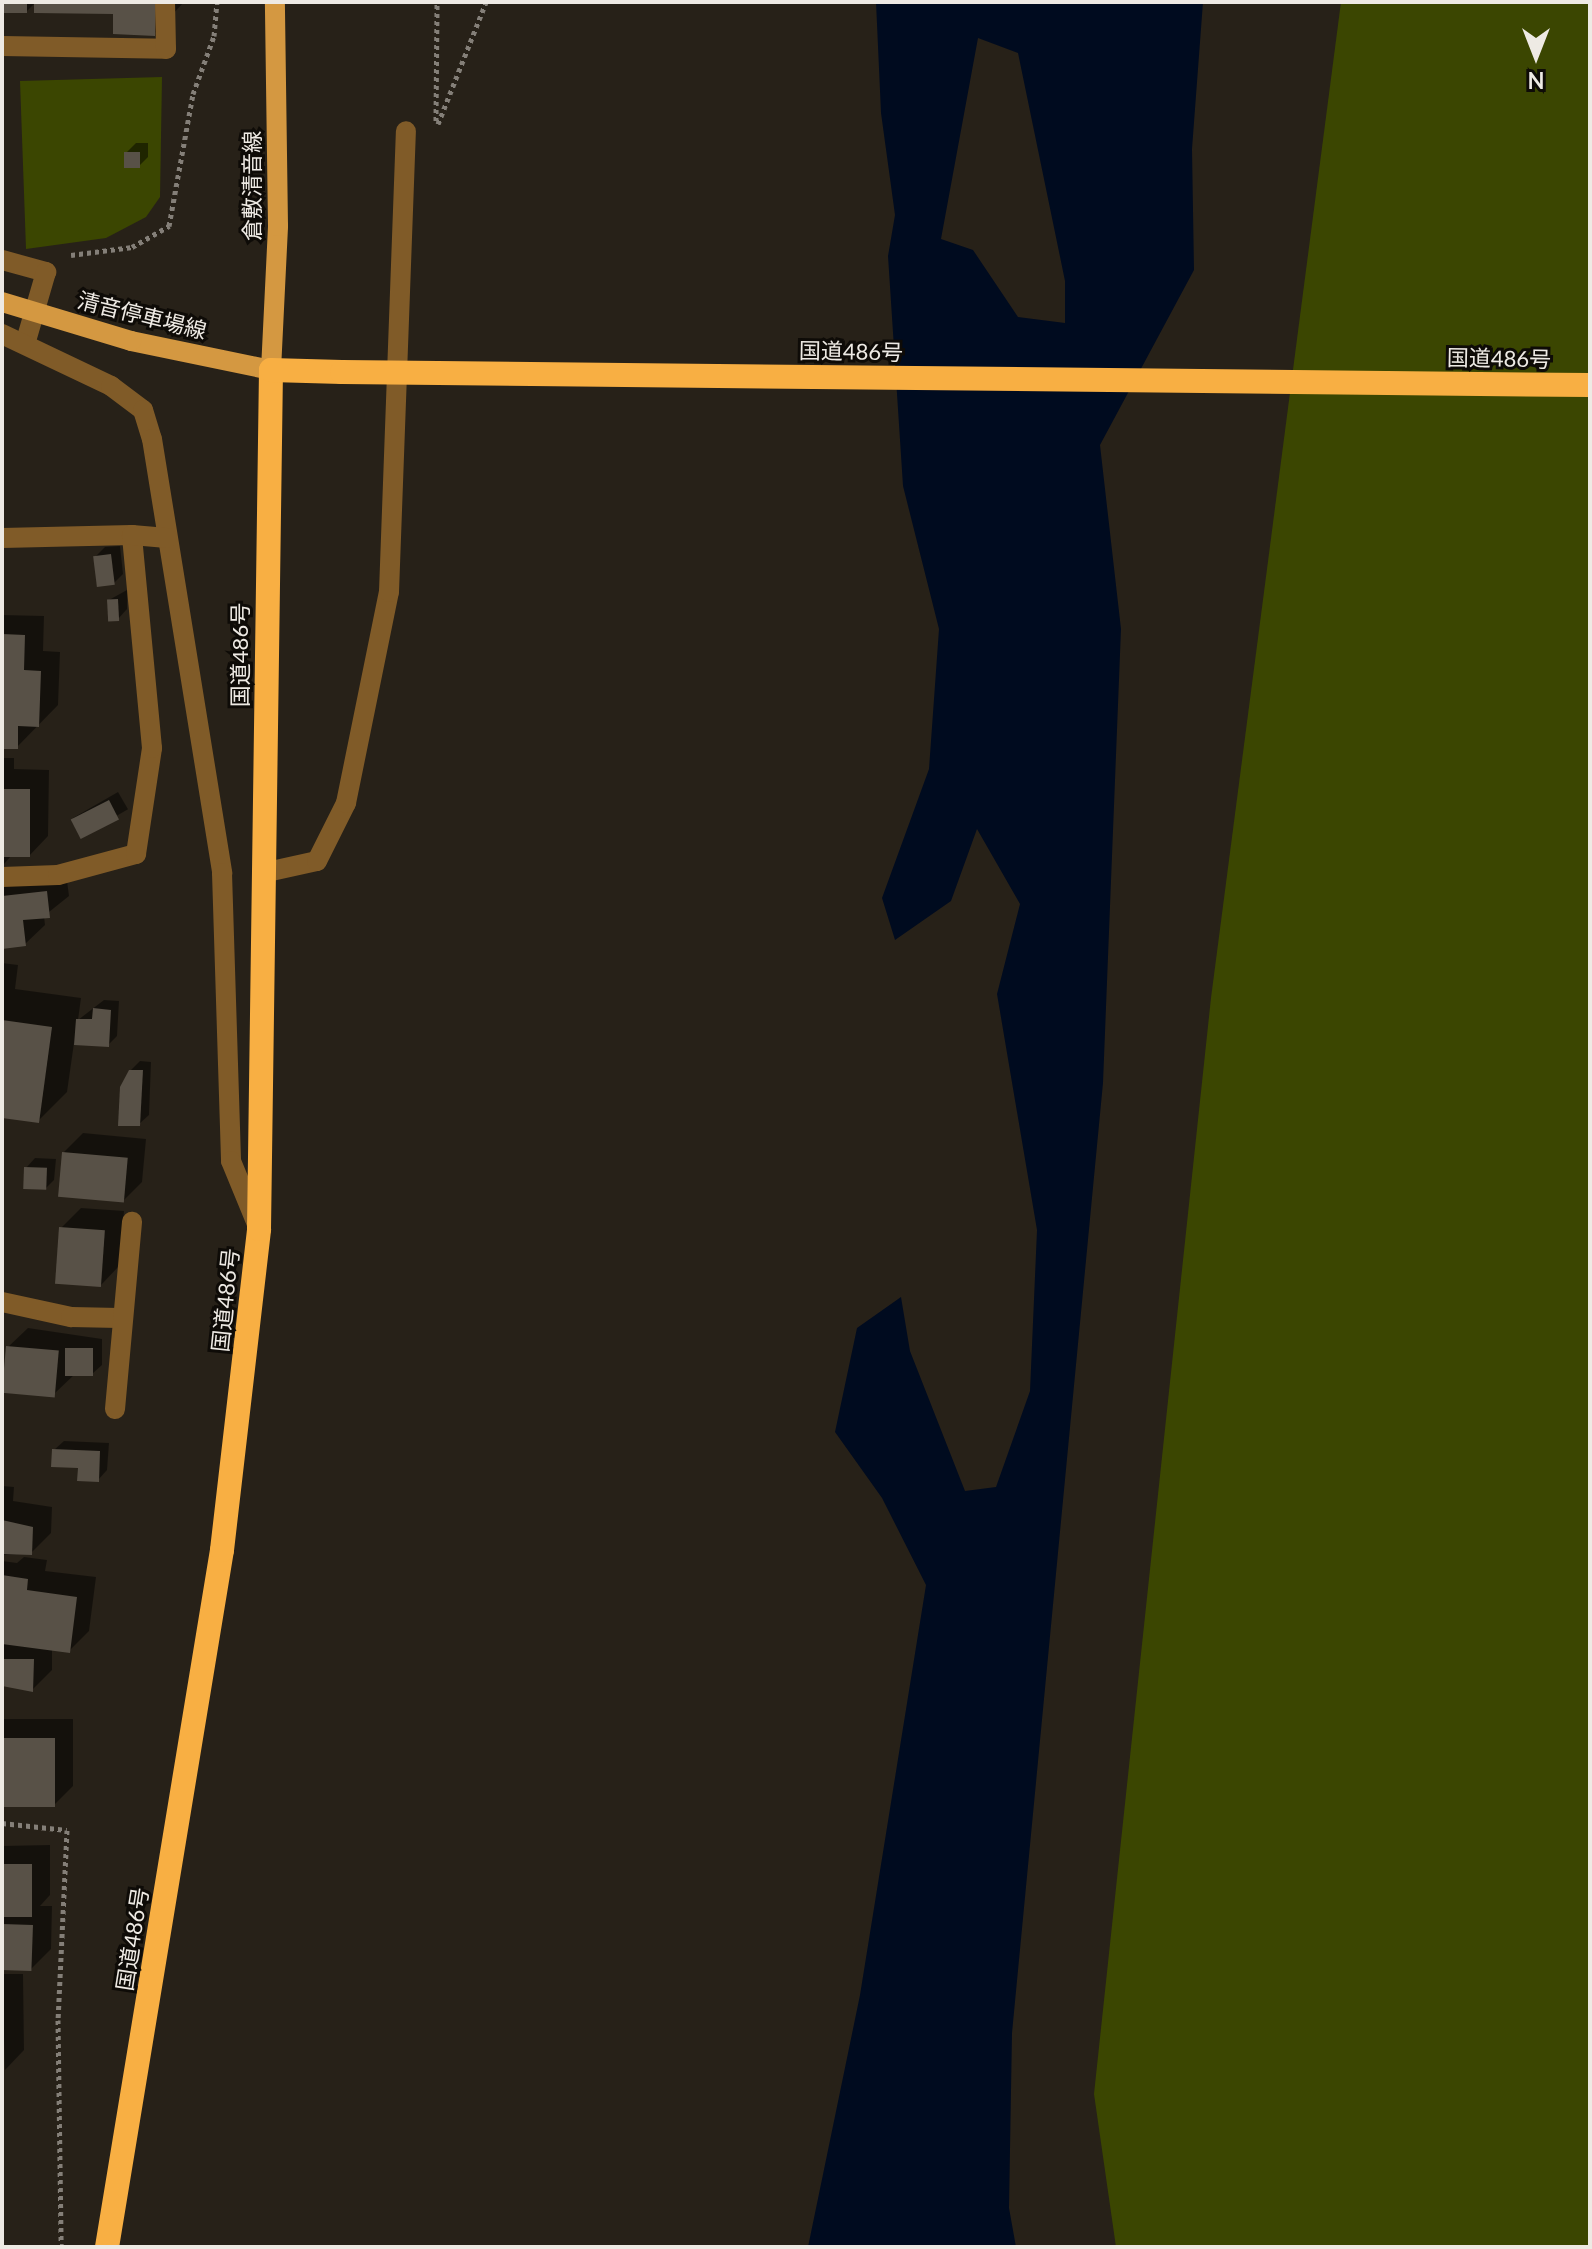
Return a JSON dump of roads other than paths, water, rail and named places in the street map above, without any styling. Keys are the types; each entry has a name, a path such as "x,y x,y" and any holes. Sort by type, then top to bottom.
{"highway":[{"name":"国道486号","path":"107,2247 222,1550 259,1229 267,872 266,477 271,370 1590,385"}],"main road":[{"name":"倉敷清音線","path":"271,370 278,226 275,2"},
{"name":"清音停車場線","path":"2,302 131,341 271,370"}],"street":[{"path":"2,46 166,49 165,2"},
{"path":"267,872 317,861 346,803 389,592 406,131"},
{"path":"2,260 46,272 26,341"},
{"path":"2,334 26,341 111,386 143,410 222,873 231,1161 259,1229"},
{"path":"2,538 132,535 167,538"},
{"path":"2,877 58,875 136,854 152,748 132,535"},
{"path":"115,1409 119,1318 132,1222"},
{"path":"2,1302 71,1317 119,1318"}],"water":[{"path":"876,2 1203,2 1192,149 1194,270 1100,445 1121,629 1103,1083 1012,2033 1009,2208 1016,2247 808,2247 860,1995 926,1585 882,1498 835,1432 857,1328 901,1297 910,1351 965,1491 996,1487 1030,1391 1037,1230 997,994 1020,904 977,829 951,901 895,940 882,898 929,769 939,629 903,486 888,256 895,215 881,113","holes":["978,38 1018,53 1065,281 1065,323 1018,317 973,250 941,239"]}]}
